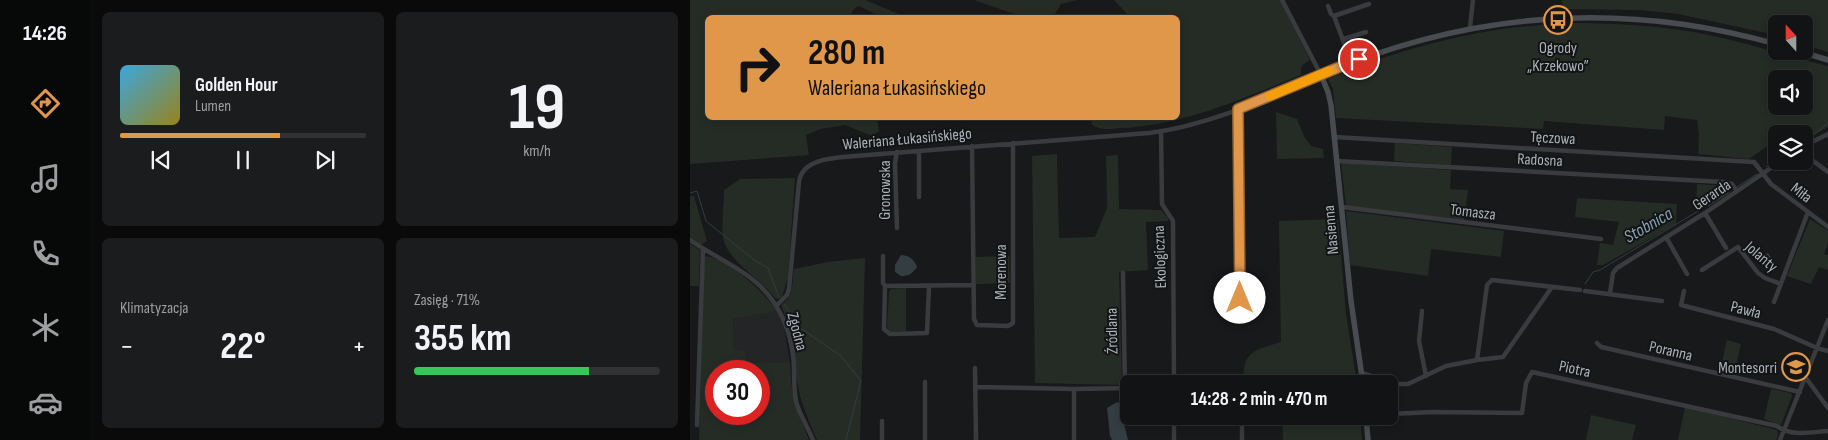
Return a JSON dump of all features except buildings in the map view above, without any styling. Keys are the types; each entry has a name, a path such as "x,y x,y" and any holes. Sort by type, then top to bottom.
{"street":[{"path":"1282,0 1321,74"},
{"path":"1470,28 1473,0"},
{"path":"1334,16 1370,4"},
{"path":"1328,6 1344,40 1351,62"},
{"name":"Waleriana Łukasińskiego","path":"777,305 787,295 789,289 798,182 803,169 811,164 827,160 897,152 1162,131 1196,124 1238,109 1351,62 1398,45 1509,21 1550,17 1631,17 1703,26 1768,42"},
{"path":"1344,40 1366,32"},
{"path":"1813,55 1828,60"},
{"name":"Nasienna","path":"1321,74 1330,96 1350,293 1362,374"},
{"path":"1238,109 1240,317"},
{"name":"Ekologiczna","path":"1162,131 1162,204 1173,221 1174,375"},
{"path":"1813,142 1828,134"},
{"name":"Tęczowa","path":"1335,137 1754,162 1764,173"},
{"name":"Morenowa","path":"972,146 974,322 977,325 1011,325 1013,323 1013,143"},
{"path":"919,151 919,197"},
{"name":"Gronowska","path":"896,228 895,163 897,152"},
{"name":"Radosna","path":"1337,161 1723,182 1732,184 1737,191"},
{"path":"1813,161 1828,172"},
{"name":"Gerarda","path":"1610,293 1614,273 1617,268 1705,213 1768,170"},
{"name":"Miła","path":"1764,173 1771,184 1828,227"},
{"name":"Tomasza","path":"1342,207 1601,239"},
{"path":"1774,302 1808,212"},
{"path":"1705,213 1726,248"},
{"path":"1666,237 1687,274"},
{"name":"Zgodna","path":"690,240 754,280 777,305 783,318 793,354 794,389 797,404 813,440"},
{"name":"Jolanty","path":"1702,270 1738,247 1758,273 1781,284"},
{"path":"697,425 703,249"},
{"path":"883,256 883,283 885,286 884,329 890,334 926,333 929,286"},
{"name":"Źródlana","path":"1123,273 1127,375"},
{"path":"1477,360 1487,285 1492,280 1610,293 1662,301"},
{"name":"Morenowa","path":"885,286 974,285"},
{"path":"1362,374 1408,384 1450,365 1503,357 1552,286"},
{"name":"Pawła","path":"1684,290 1681,305 1774,329 1817,348"},
{"path":"1422,311 1419,341 1426,376"},
{"path":"1780,440 1828,320"},
{"name":"Poranna","path":"1598,343 1601,347 1800,392"},
{"path":"1817,348 1827,352"},
{"path":"975,368 976,440"},
{"name":"Piotra","path":"1398,414 1522,413 1526,383 1532,372 1777,426 1783,431"},
{"path":"1806,378 1828,408"},
{"path":"925,382 925,440"},
{"path":"976,387 1120,388"},
{"path":"1074,389 1074,440"},
{"path":"882,421 882,440"},
{"path":"1174,425 1174,440"},
{"path":"1242,425 1242,440"},
{"path":"1367,425 1368,440"},
{"path":"1783,431 1790,433 1828,431"}],"shaded area":[{"path":"690,0 865,0 901,15 878,15 858,6 851,15 705,15 705,120 877,120 879,131 872,136 845,125 821,129 806,135 809,155 690,164"},
{"path":"974,0 1078,0 1061,4 1054,15 1017,15"},
{"path":"1114,0 1280,0 1310,60 1302,66 1301,75 1213,109 1180,119 1180,15 1128,15"},
{"path":"1562,0 1828,0 1828,52 1813,48 1813,15 1768,15 1768,33 1678,14 1640,10 1563,9"},
{"path":"1582,23 1655,27 1709,35 1768,50 1768,60 1806,60 1828,66 1828,127 1813,135 1813,125 1768,125 1768,146 1749,159 1698,154 1699,134 1697,120 1665,116 1664,130 1544,121 1543,129 1336,118 1333,89 1328,79 1370,62 1435,42 1525,26"},
{"path":"1276,112 1297,119 1304,136 1311,146 1323,149 1324,158 1277,159"},
{"path":"1091,120 1176,120 1145,126 1110,129 1103,129 1092,125"},
{"path":"1395,143 1452,147 1451,165 1394,161"},
{"path":"1057,154 1059,238 1095,237 1107,208 1106,156 1118,155 1119,209 1161,210 1168,218 1168,221 1146,222 1148,270 1119,272 1122,375 1120,375 1120,385 1035,383 1032,156"},
{"path":"1341,163 1451,170 1450,189 1468,190 1464,222 1346,206"},
{"path":"795,178 788,277 782,297 778,299 730,254 722,231 724,190 740,179"},
{"path":"1697,184 1726,186 1730,188 1730,193 1709,207 1696,205"},
{"path":"690,196 694,196 707,241 701,245 690,238"},
{"path":"1577,198 1677,204 1676,224 1603,265 1597,265 1600,243 1613,245 1619,222 1575,217"},
{"path":"1346,211 1504,231 1501,257 1431,249 1428,276 1350,265"},
{"path":"1338,219 1346,314 1356,375 1244,375 1245,364 1252,353 1281,342 1279,221"},
{"path":"1810,219 1828,231 1828,242 1824,254 1828,255 1828,270 1819,267 1811,284 1787,276"},
{"path":"690,244 700,250 699,286 690,286"},
{"path":"1768,253 1778,267 1773,272 1763,259 1763,255"},
{"path":"901,255 911,258 917,267 908,275 901,276 895,272 895,265"},
{"path":"704,256 723,262 734,269 764,295 777,311 733,319 735,350 744,351 746,360 705,360 705,425 770,425 770,363 790,363 795,404 809,440 699,440"},
{"path":"1009,256 1010,283 976,284 976,257"},
{"path":"865,258 860,440 817,440 800,396 790,334 781,305 790,294 794,269 828,262"},
{"path":"906,288 906,331 890,332 887,327 889,292 891,289"},
{"path":"777,311 784,327 790,363 770,363 770,360 743,360 735,350 733,319"},
{"path":"1727,340 1741,344 1734,375 1720,371"},
{"path":"1771,389 1791,393 1792,396 1781,425 1764,419"},
{"path":"1117,402 1119,403 1120,425 1124,425 1128,440 1112,440 1107,408"},
{"path":"1685,407 1777,430 1778,435 1776,440 1678,440"},
{"path":"1591,415 1636,425 1632,440 1586,440"},
{"path":"1282,425 1361,425 1362,440 1283,440"}],"waterway":[{"name":"Stobnica","path":"1813,135 1828,122"},
{"name":"Stobnica","path":"1737,187 1757,174"},
{"path":"690,193 697,191 706,221 754,260 768,268 779,297"},
{"name":"Stobnica","path":"1585,284 1593,272 1600,270 1728,193"},
{"path":"784,304 799,327 841,356 861,381 846,440"}],"slow traffic":[{"path":"1270,96 1329,71"}],"place":[{"name":"Ogrody „Krzekowo”","path":"1558,20"},
{"name":"Montesorri","path":"1796,367"}],"route":[{"path":"1240,298 1238,109 1359,59"}]}
